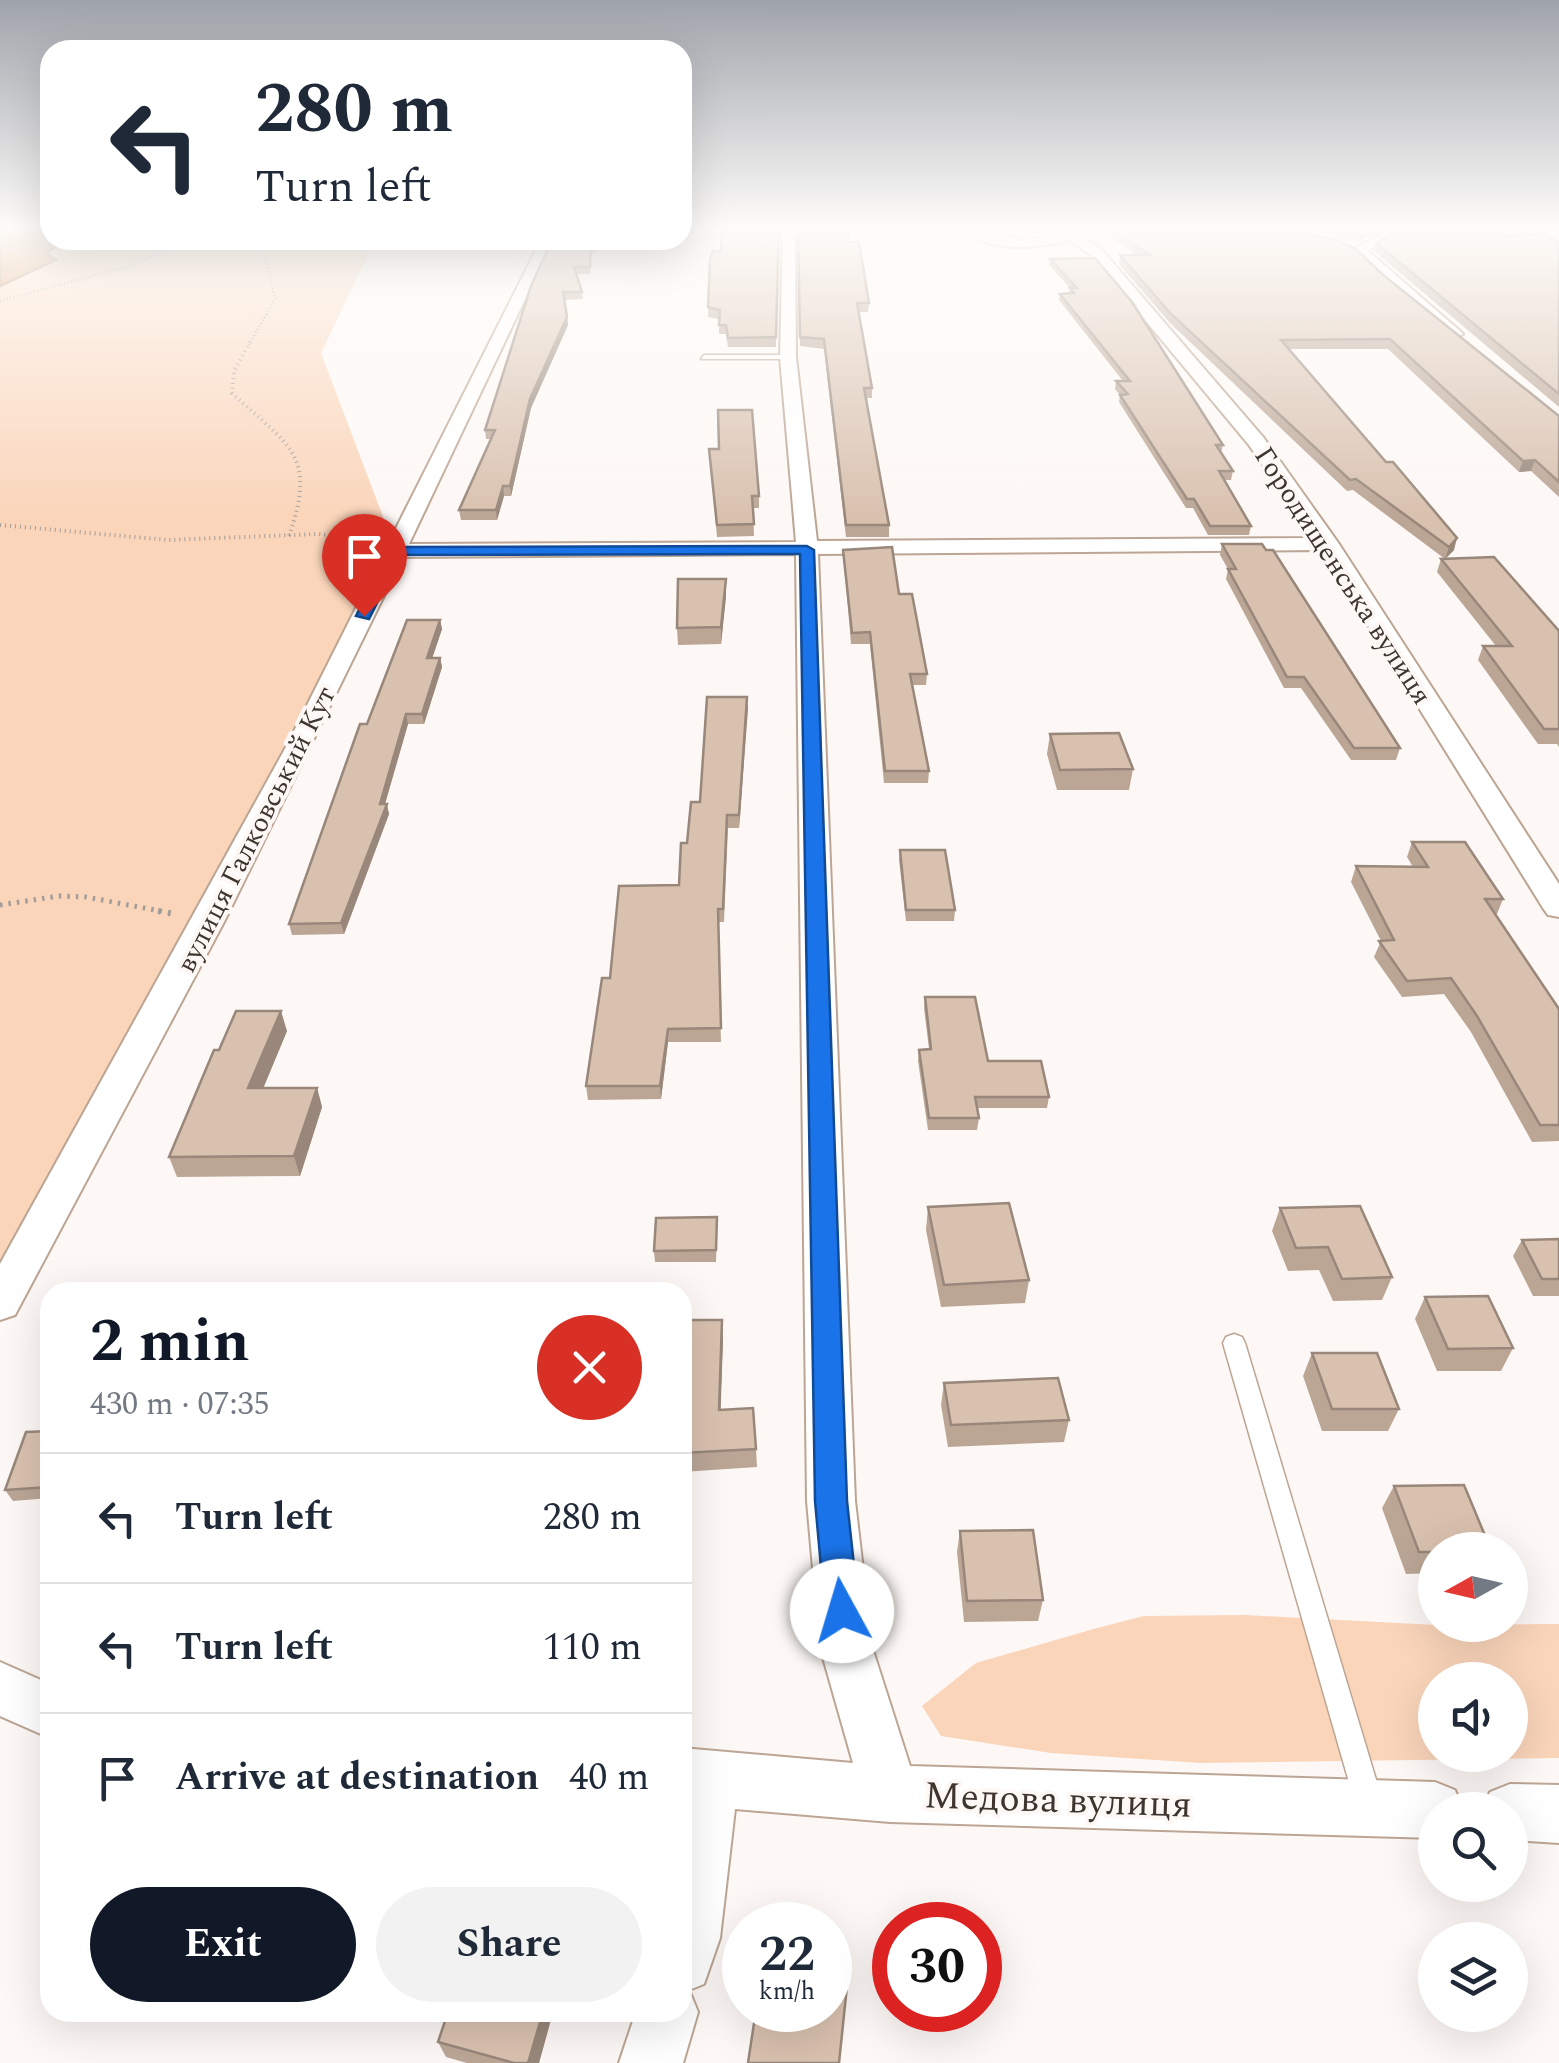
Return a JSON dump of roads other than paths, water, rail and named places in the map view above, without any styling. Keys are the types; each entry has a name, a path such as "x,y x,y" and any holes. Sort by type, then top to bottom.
{"street":[{"name":"вулиця Галковський Кут","path":"0,1303 209,920 507,323"},
{"path":"788,323 788,357 807,550 831,1501 846,1647 890,1794"},
{"name":"Городищенська вулиця","path":"1155,323 1256,441 1328,544 1559,908"},
{"path":"1443,323 1462,340"},
{"path":"396,551 1328,544"},
{"path":"0,1689 40,1707"},
{"path":"692,1884 696,1777"},
{"name":"Медова вулиця","path":"696,1777 890,1794 1418,1809"},
{"path":"1528,1813 1559,1814"},
{"path":"651,2063 663,2022"}],"lane":[{"path":"704,358 788,357"},
{"path":"1234,1343 1370,1808"}]}
